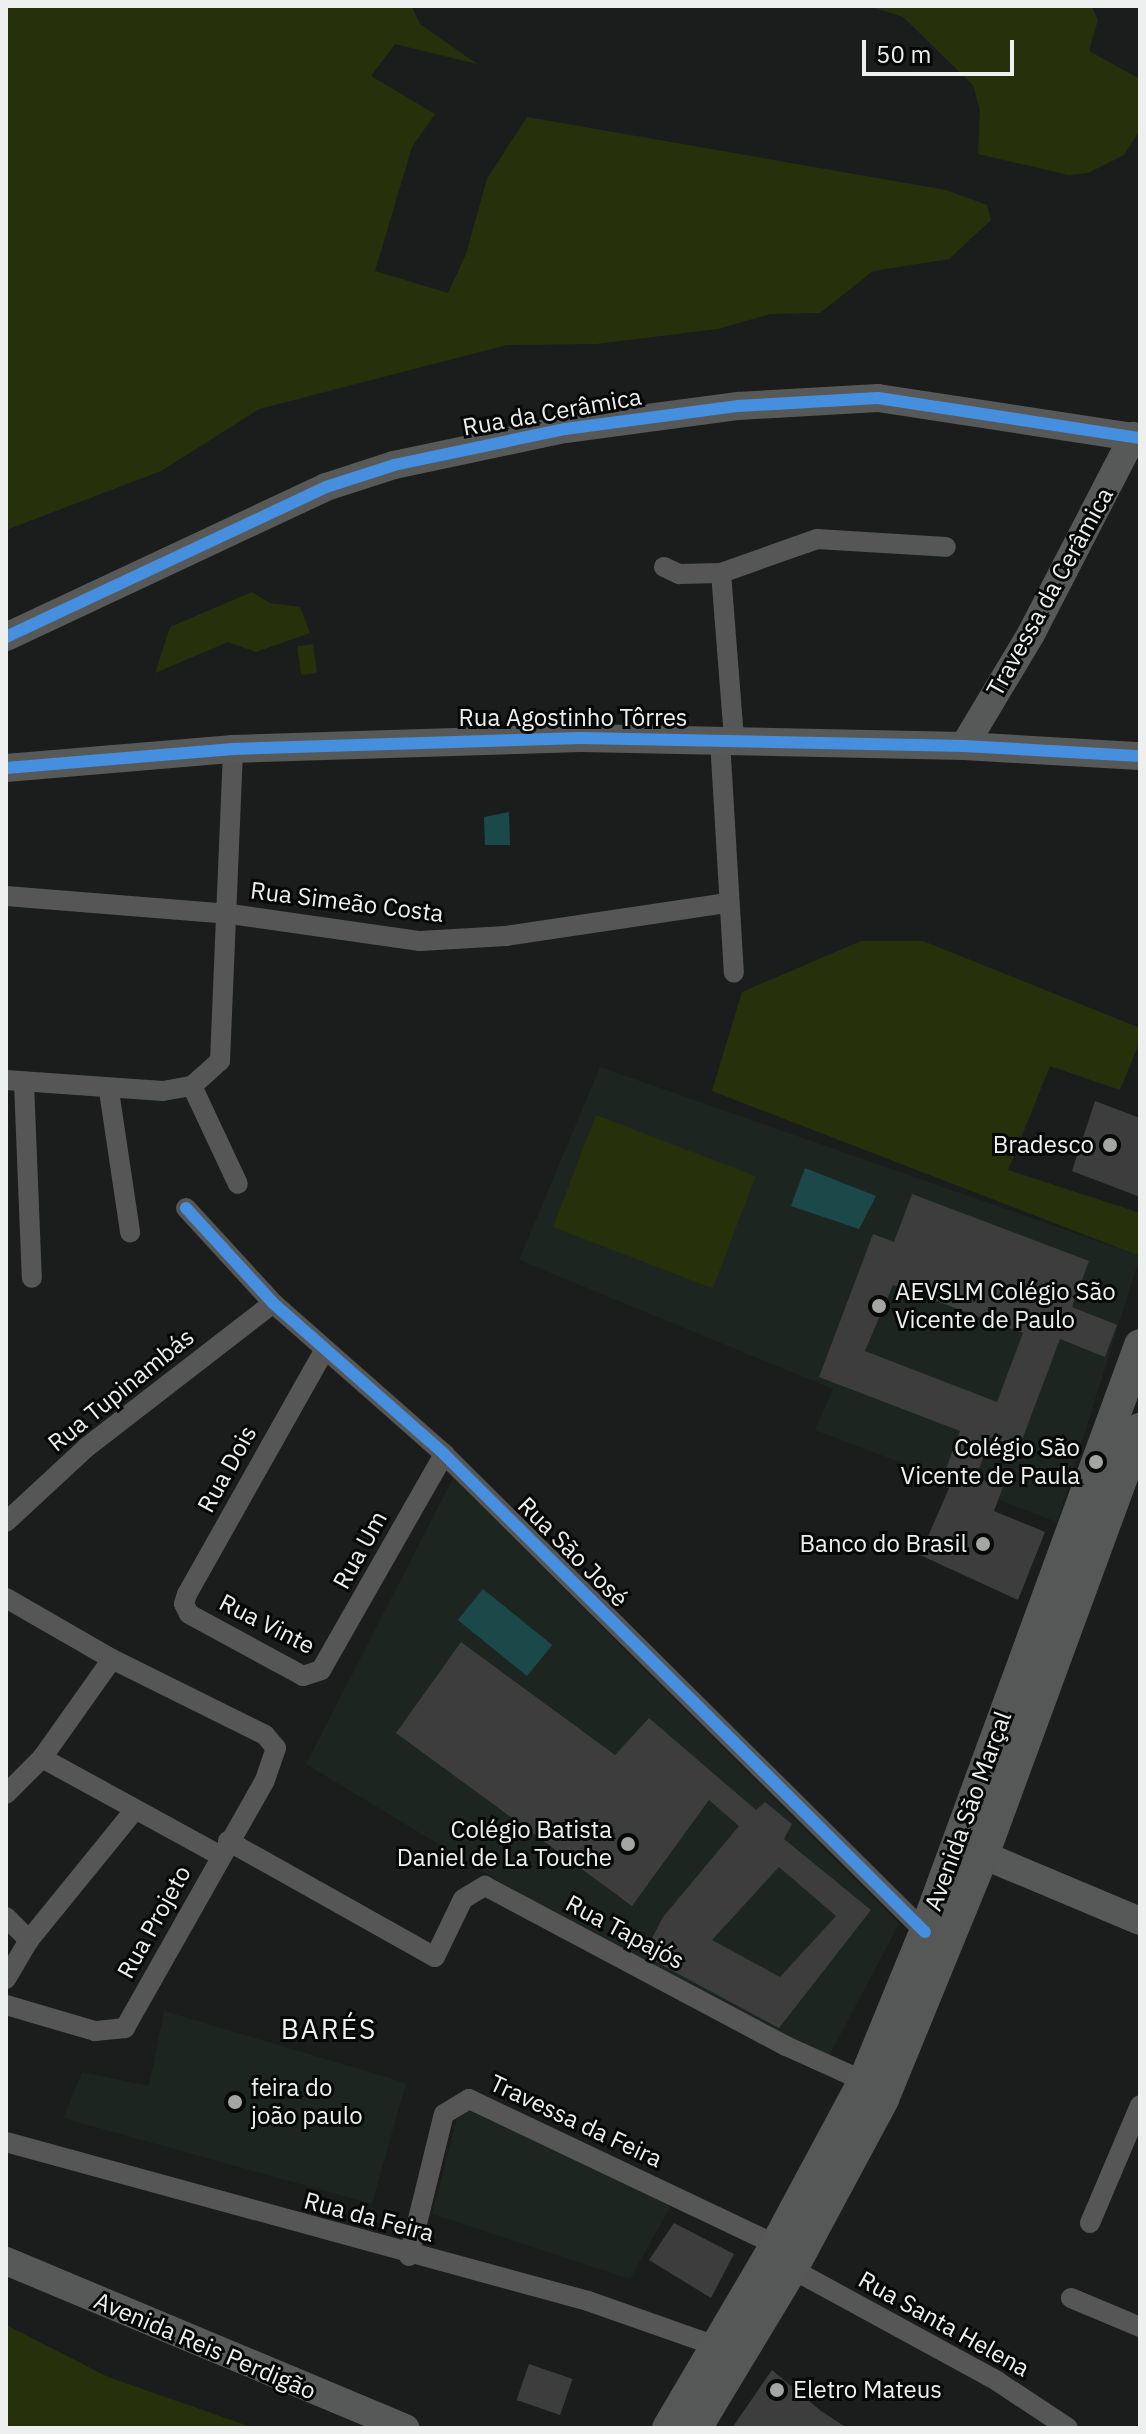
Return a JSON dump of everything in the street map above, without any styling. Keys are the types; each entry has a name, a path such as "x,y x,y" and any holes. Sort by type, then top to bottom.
{"main road":[{"name":"Avenida São Marçal","path":"696,2428 784,2257 864,2081 925,1932 1140,1345"},
{"name":"Avenida São Marçal","path":"668,2428 716,2346 784,2257 883,2099 1131,1480 1140,1429"}],"street":[{"name":"Rua da Cerâmica","path":"6,637 326,487 394,465 565,429 738,406 878,398 1136,437"},
{"name":"Travessa da Cerâmica","path":"964,746 1038,621 1136,437"},
{"path":"664,567 679,574 721,573 817,539 946,547"},
{"path":"721,573 727,740 728,903 734,973"},
{"name":"Rua Agostinho Tôrres","path":"6,768 233,749 581,738 964,746 1140,756"},
{"path":"32,1278 15,1082 109,1091 192,1086 212,1071 224,1047 233,749"},
{"name":"Rua Simeão Costa","path":"6,896 230,914 420,941 460,941 728,903"},
{"path":"192,1086 238,1184"},
{"path":"109,1091 117,1173 130,1232"},
{"name":"Rua São José","path":"186,1208 273,1303 444,1454 925,1932"},
{"name":"Rua Tupinambás","path":"6,1522 87,1447 273,1303"},
{"name":"Rua Dois","path":"189,1614 184,1604 187,1594 324,1351"},
{"name":"Rua Um","path":"321,1670 444,1454"},
{"path":"6,1794 42,1758 112,1659 7,1601"},
{"name":"Rua Vinte","path":"189,1614 303,1676 321,1670"},
{"name":"Rua Projeto","path":"6,2005 95,2031 125,2028 273,1764 276,1748 265,1735 112,1659"},
{"name":"Rua Tapajós","path":"42,1758 134,1811 224,1848 435,1957 463,1899 485,1886 786,2046 864,2081"},
{"path":"6,1979 29,1940 134,1811"},
{"path":"983,1855 1140,1921"},
{"path":"6,1917 29,1940"},
{"name":"Travessa da Feira","path":"409,2256 444,2114 469,2099 784,2257"},
{"path":"1090,2223 1140,2105"},
{"name":"Rua da Feira","path":"6,2142 409,2256 588,2301 716,2346"},
{"name":"Rua Santa Helena","path":"784,2257 997,2381 1068,2428"},
{"name":"Avenida Reis Perdigão","path":"6,2261 340,2394 405,2428"},
{"name":"Avenida Reis Perdigão","path":"6,2278 369,2428"},
{"path":"1071,2298 1140,2327"}],"shaded area":[{"name":"AEVSLM Colégio São Vicente de Paulo","path":"600,1067 1140,1256 1057,1522 815,1430 833,1389 519,1260"},
{"name":"Colégio Batista Daniel de La Touche","path":"453,1478 899,1924 828,2058 619,1954 306,1764"},
{"name":"feira do joão paulo","path":"164,2011 406,2083 372,2204 63,2118 82,2072 149,2086"},
{"path":"460,2107 673,2202 630,2279 432,2214"}],"green space":[{"path":"6,6 412,7 420,24 477,64 395,44 371,76 435,114 412,147 375,271 448,293 466,254 487,179 527,117 946,190 987,205 991,220 949,259 873,271 820,313 770,314 717,329 596,344 507,345 259,409 161,471 6,530"},
{"path":"869,6 1092,7 1098,20 1089,51 1138,78 1140,130 1124,155 1088,173 1069,175 978,154 980,110 973,85 903,17"},
{"path":"252,592 270,603 300,607 310,633 256,652 228,642 155,673 170,627"},
{"path":"313,644 317,673 301,675 297,646"},
{"path":"861,941 923,941 1140,1028 1140,1041 1120,1090 1050,1066 1008,1170 1140,1213 1140,1256 712,1091 742,992"},
{"path":"596,1115 756,1176 713,1288 553,1227"},
{"path":"6,2325 108,2377 254,2428 6,2428"}],"water":[{"path":"509,812 510,845 485,845 484,817"},
{"path":"805,1168 876,1196 859,1229 791,1206"},
{"path":"483,1589 552,1645 527,1676 458,1620"}],"building":[{"name":"Bradesco","path":"1095,1101 1140,1118 1140,1197 1072,1171"},
{"path":"912,1194 1089,1261 1072,1307 1117,1325 1105,1357 1060,1339 1019,1448 991,1437 976,1477 1003,1487 994,1511 1045,1532 1018,1600 920,1555 949,1488 940,1485 960,1431 819,1377 873,1234 894,1242","holes":["893,1285 1023,1333 997,1402 865,1351"]},
{"path":"461,1642 615,1755 649,1718 756,1810 765,1802 792,1824 784,1839 871,1910 779,2028 643,1955 663,1917 739,1826 709,1800 632,1906 396,1733","holes":["779,1867 836,1916 780,1977 712,1940"]},
{"path":"674,2223 734,2254 711,2298 649,2260"},
{"path":"529,2364 572,2379 560,2415 517,2400"},
{"name":"Eletro Mateus","path":"772,2370 821,2411 847,2428 732,2428"}],"cycle path":[{"path":"6,637 326,487 394,465 565,429 738,406 878,398 1140,438"},
{"path":"6,768 233,749 581,738 964,746 1140,756"},
{"path":"186,1208 273,1303 444,1454 925,1932"}],"place":[{"name":"Bradesco","path":"1110,1145"},
{"name":"AEVSLM Colégio São Vicente de Paulo","path":"879,1306"},
{"name":"Colégio São Vicente de Paula","path":"1096,1462"},
{"name":"Banco do Brasil","path":"983,1544"},
{"name":"Colégio Batista Daniel de La Touche","path":"628,1844"},
{"name":"feira do joão paulo","path":"235,2102"},
{"name":"Eletro Mateus","path":"777,2390"}],"district":[{"name":"BARÉS","path":"329,2029"}]}
